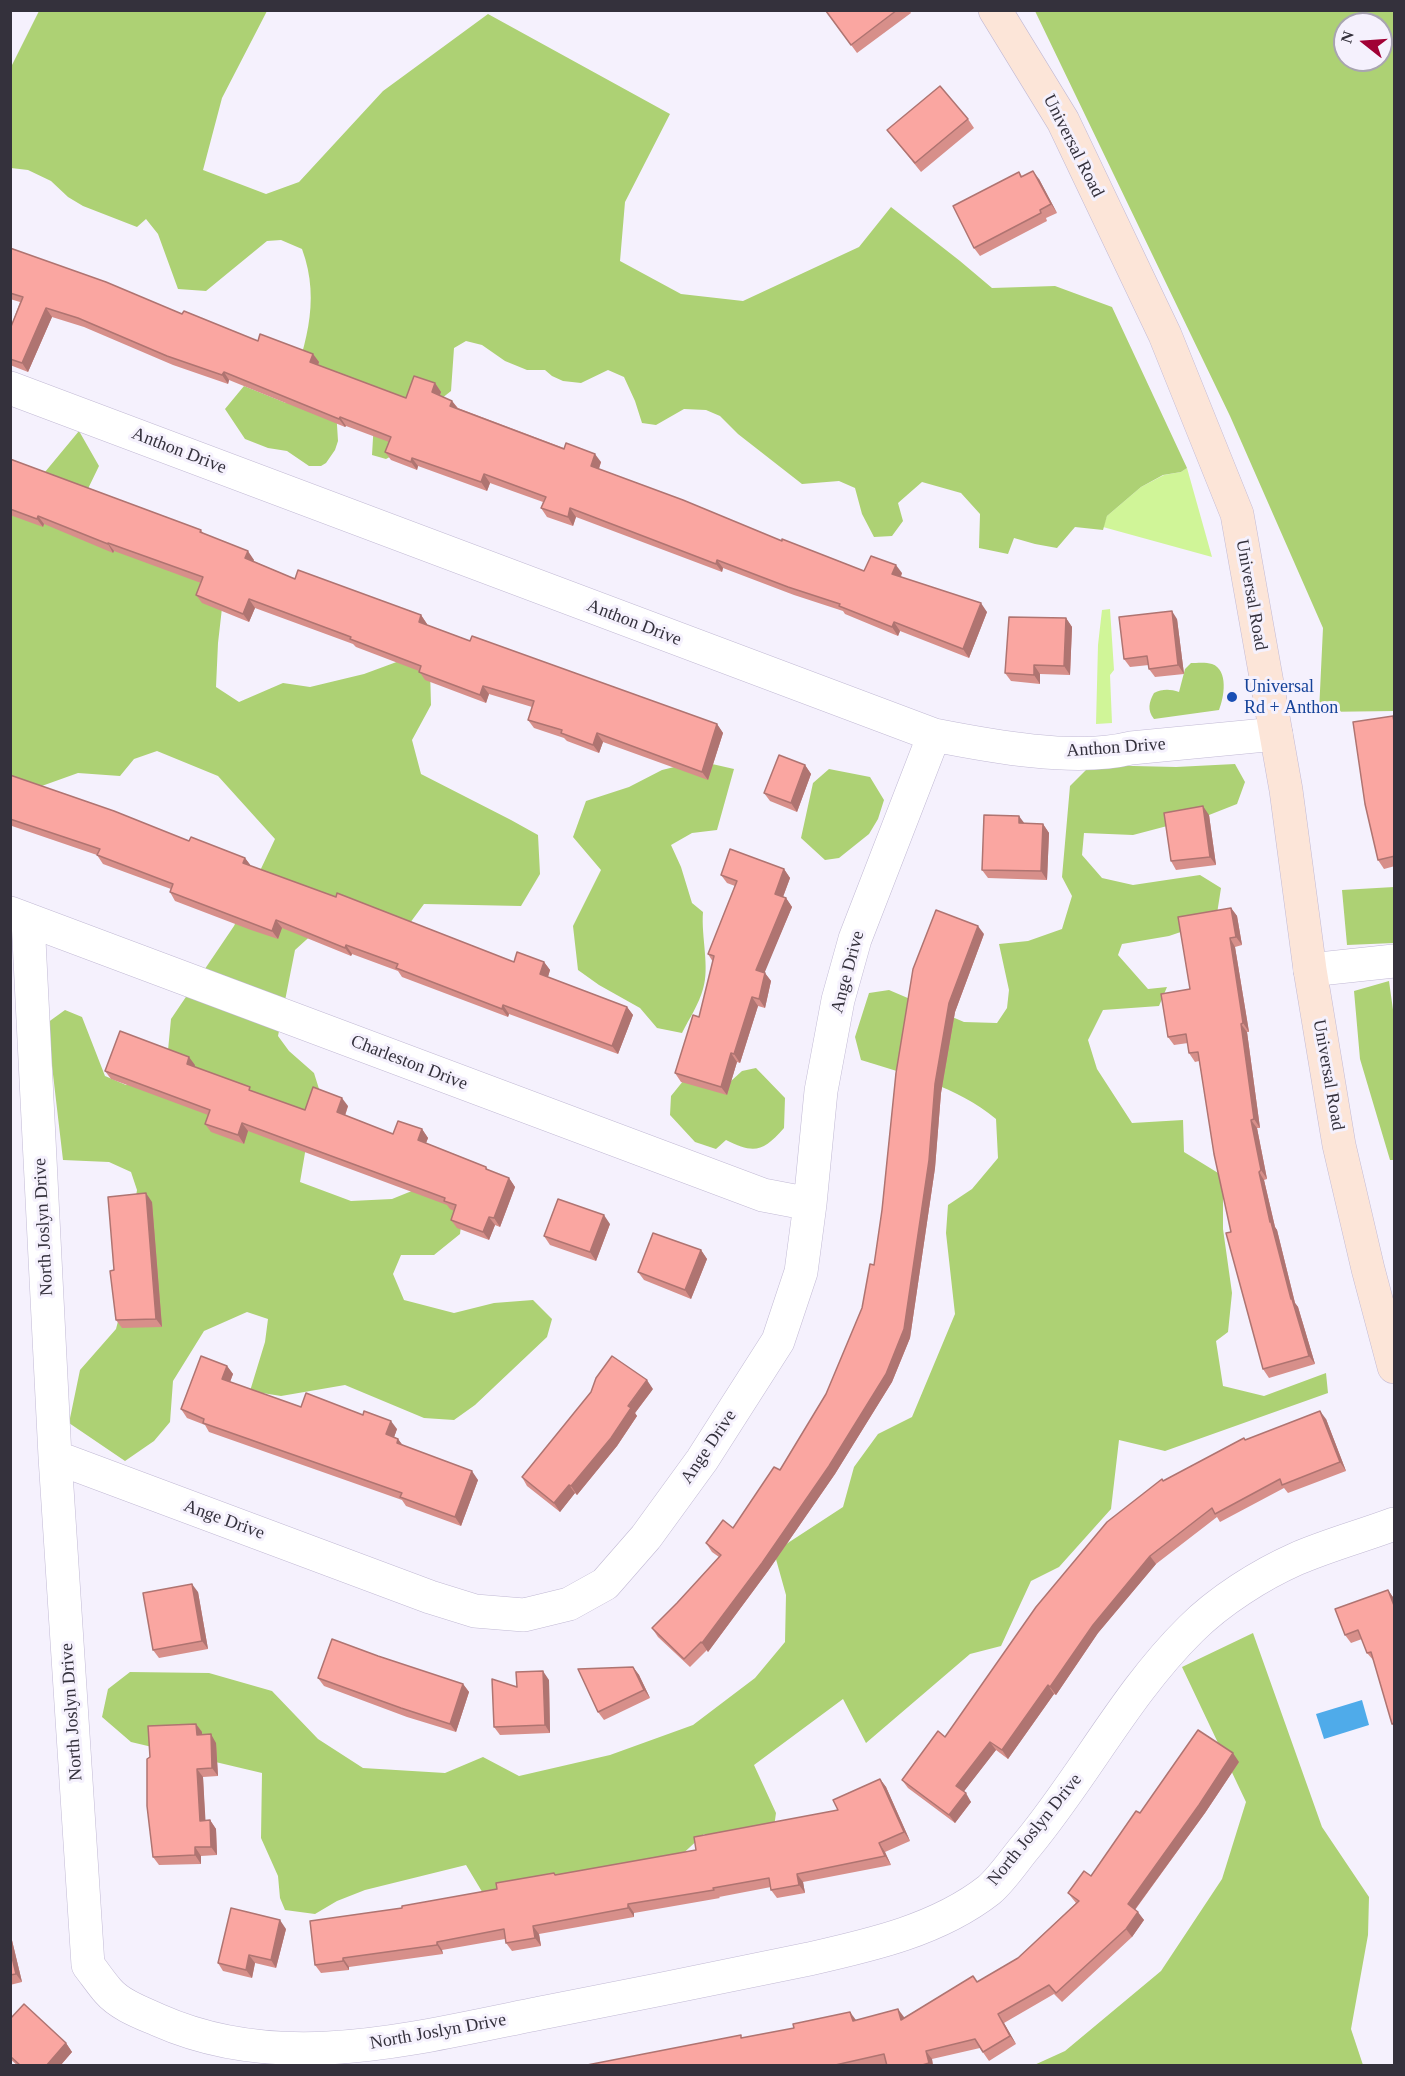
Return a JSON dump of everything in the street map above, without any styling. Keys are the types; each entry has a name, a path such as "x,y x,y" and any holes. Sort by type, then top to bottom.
{"street":[{"name":"Universal Road","path":"995,10 1063,121 1165,335 1237,514 1293,838 1310,970 1340,1145 1368,1269 1395,1367"},
{"name":"Anthon Drive","path":"10,388 934,735 986,745 1074,753 1118,751 1276,734"},
{"name":"Ange Drive","path":"55,1457 430,1597 475,1611 524,1615 569,1604 605,1584 646,1537 702,1460 778,1341 801,1272 821,1091 838,1000 855,939 934,735"},
{"name":"Charleston Drive","path":"19,917 763,1195 810,1204"},
{"name":"North Joslyn Drive","path":"19,917 88,1965 109,1992 134,2009 179,2030 220,2042 254,2047 318,2049 392,2043 863,1947 907,1933 946,1916 990,1889 1054,1813 1149,1674 1192,1628 1243,1588 1296,1559 1395,1524"},
{"path":"1310,970 1395,961"}],"green space":[{"path":"39,11 267,11 222,98 203,170 266,194 299,182 383,91 488,14 670,114 625,202 620,261 681,294 743,301 859,247 891,207 992,288 1055,286 1112,307 1187,468 1181,472 1163,475 1141,487 1107,516 1103,530 1075,527 1057,548 1014,538 1008,554 979,548 980,514 961,493 922,482 898,503 903,521 892,536 874,537 862,514 855,488 839,481 802,484 738,434 720,416 706,410 684,409 656,425 642,423 624,377 608,370 581,383 563,381 545,370 527,370 505,361 482,345 466,341 454,348 451,391 422,414 401,451 386,459 372,455 374,421 335,393 338,441 335,450 326,463 321,466 309,466 287,451 268,448 245,439 225,409 244,386 286,403 304,345 310,307 308,269 302,249 281,240 267,241 206,291 178,289 158,234 146,219 137,227 83,206 68,197 51,181 28,170 11,168 10,69"},
{"path":"1035,11 1394,11 1394,711 1319,712 1323,628 1230,416"},
{"path":"79,431 99,466 83,499 226,573 218,643 216,687 239,702 283,683 310,687 364,674 402,660 430,669 431,705 412,740 421,774 538,835 540,874 521,906 424,904 407,927 328,920 295,950 278,1036 289,1051 314,1073 324,1105 306,1147 300,1182 351,1201 392,1199 439,1180 465,1194 460,1234 434,1255 401,1255 393,1274 404,1300 454,1313 494,1303 533,1300 552,1319 547,1337 475,1405 454,1420 424,1418 345,1385 281,1396 250,1391 265,1342 268,1319 247,1312 204,1331 173,1381 170,1422 154,1441 125,1461 69,1423 80,1370 116,1329 126,1290 130,1233 137,1190 131,1172 109,1162 63,1160 47,1023 65,1010 82,1017 105,1076 126,1085 167,1061 171,1019 234,926 275,839 218,776 157,751 134,759 120,776 78,773 11,797 11,513"},
{"path":"1187,468 1212,557 1103,527 1107,516 1141,487 1164,475 1181,472"},
{"path":"1110,609 1114,670 1110,675 1112,723 1096,724 1098,645 1102,610"},
{"path":"1191,663 1212,664 1221,672 1224,685 1219,710 1154,719 1150,706 1154,693 1166,690 1179,692 1185,669"},
{"path":"699,761 734,769 717,830 692,833 671,845 681,867 692,903 703,912 706,962 703,989 682,1033 657,1028 640,1008 599,985 578,970 573,926 601,870 573,837 586,801 629,787 662,770"},
{"path":"1235,764 1245,782 1237,804 1209,815 1133,835 1084,833 1082,855 1102,878 1133,885 1200,875 1221,888 1216,920 1169,936 1122,944 1118,955 1148,989 1167,987 1159,1006 1103,1010 1088,1040 1097,1069 1132,1123 1183,1120 1184,1152 1223,1176 1223,1229 1232,1293 1228,1332 1216,1341 1223,1386 1264,1396 1326,1373 1328,1393 1165,1451 1119,1440 1111,1509 1059,1567 1031,1581 1001,1646 970,1654 866,1743 843,1699 754,1765 776,1813 772,1841 740,1858 704,1834 660,1875 484,1895 466,1865 365,1890 337,1901 315,1914 285,1910 280,1898 278,1876 261,1838 262,1773 131,1742 102,1717 108,1689 130,1672 209,1673 272,1691 318,1739 363,1768 445,1773 483,1757 519,1776 610,1755 693,1725 755,1678 785,1642 786,1595 774,1552 843,1507 854,1467 878,1434 912,1417 955,1314 946,1233 948,1205 972,1189 998,1158 996,1119 981,1108 932,1083 861,1060 855,1037 869,993 889,990 964,1022 997,1023 1007,1008 1009,990 999,944 1028,941 1062,929 1072,896 1062,877 1070,786 1091,765 1176,767"},
{"path":"829,769 870,777 884,800 878,819 869,834 839,858 825,860 801,838 813,783"},
{"path":"1394,887 1394,943 1347,945 1342,890"},
{"path":"1389,981 1394,1017 1394,1160 1390,1160 1360,1059 1354,991"},
{"path":"756,1068 785,1098 784,1128 764,1146 751,1149 726,1140 716,1149 695,1142 670,1115 671,1096 692,1070 731,1081 742,1071"},
{"path":"1253,1633 1322,1827 1369,1897 1368,1935 1351,2029 1363,2065 1032,2066 1065,2051 1161,1971 1222,1879 1246,1802 1182,1667"}],"water":[{"path":"1362,1700 1369,1725 1324,1739 1316,1714"}],"building":[{"path":"827,10 897,10 851,45"},
{"path":"940,86 968,119 915,163 887,130"},
{"path":"1033,171 1051,204 1040,210 1041,213 974,248 953,206 1019,172 1021,177"},
{"path":"10,248 106,282 182,314 184,311 258,341 260,334 313,354 310,362 406,398 414,376 435,383 432,392 452,401 450,406 564,449 566,443 595,454 591,466 864,571 871,556 896,565 892,574 981,603 963,649 894,622 892,627 839,606 840,604 717,560 716,564 570,508 568,517 541,508 546,497 484,474 481,482 412,458 411,462 385,452 391,437 340,417 339,419 224,372 222,375 167,356 78,318 46,308 22,363 10,359 10,329 23,297 10,293"},
{"path":"10,459 201,530 200,532 248,551 245,558 295,579 298,570 421,615 419,622 470,641 472,636 717,724 702,772 597,733 593,745 561,733 562,730 528,720 534,701 483,686 480,695 419,672 421,666 249,599 243,614 196,595 203,577 108,544 38,516 37,519 10,509"},
{"path":"1172,611 1178,665 1149,669 1147,656 1124,659 1119,617"},
{"path":"1009,617 1066,618 1064,666 1034,665 1034,675 1005,673"},
{"path":"1393,716 1395,727 1395,856 1378,860 1365,804 1353,722"},
{"path":"779,755 805,765 791,803 764,793"},
{"path":"10,775 114,811 189,841 191,837 245,858 243,863 336,897 337,893 514,962 517,952 544,962 540,974 627,1007 612,1046 503,1005 502,1009 396,968 398,964 346,945 345,948 276,920 272,931 170,892 173,884 97,855 100,849 10,819"},
{"path":"1203,806 1210,857 1171,861 1164,813"},
{"path":"984,815 1019,816 1019,823 1043,824 1041,871 982,870"},
{"path":"730,849 784,869 775,894 786,898 756,970 765,973 759,999 752,997 721,1087 675,1073 693,1015 699,1017 714,956 708,954 737,881 721,875"},
{"path":"1231,908 1236,937 1230,938 1243,1023 1241,1024 1254,1119 1251,1120 1261,1170 1259,1172 1270,1222 1309,1356 1263,1369 1226,1233 1231,1232 1214,1154 1198,1052 1189,1053 1186,1034 1168,1037 1161,994 1190,989 1178,917"},
{"path":"936,910 978,926 949,1003 935,1084 929,1160 904,1329 886,1374 829,1466 762,1563 702,1643 684,1659 652,1628 721,1555 706,1543 723,1520 733,1528 774,1467 780,1470 826,1394 862,1308 870,1264 874,1265 896,1073 913,969"},
{"path":"120,1031 189,1057 187,1064 305,1110 313,1087 342,1098 337,1112 393,1134 398,1121 422,1129 418,1140 509,1178 494,1218 489,1217 483,1232 451,1220 456,1205 444,1201 445,1198 242,1123 238,1135 205,1124 210,1110 105,1071"},
{"path":"146,1193 156,1319 116,1320 110,1271 114,1270 108,1197"},
{"path":"558,1199 604,1215 590,1252 544,1236"},
{"path":"653,1233 701,1250 685,1290 638,1272"},
{"path":"201,1356 227,1366 222,1379 301,1407 306,1393 363,1415 364,1411 391,1421 386,1434 398,1439 397,1443 472,1471 455,1517 400,1497 402,1493 203,1423 204,1419 181,1409"},
{"path":"612,1356 647,1380 628,1406 631,1408 611,1438 554,1503 522,1477 591,1392 596,1378"},
{"path":"1320,1411 1340,1462 1282,1485 1280,1479 1215,1514 1212,1508 1150,1556 1093,1625 1002,1750 990,1742 956,1786 966,1793 949,1815 902,1780 938,1731 945,1737 1036,1607 1107,1522 1162,1479 1163,1481 1244,1438 1245,1440"},
{"path":"192,1584 202,1641 153,1650 143,1593"},
{"path":"1388,1590 1395,1608 1395,1723 1392,1724 1371,1652 1367,1653 1358,1630 1345,1635 1335,1609"},
{"path":"332,1639 463,1684 450,1724 318,1678"},
{"path":"633,1667 644,1690 598,1712 578,1669"},
{"path":"543,1671 545,1725 494,1727 492,1679 517,1687 516,1672"},
{"path":"196,1724 197,1735 211,1734 212,1768 197,1769 200,1821 210,1820 211,1847 195,1847 195,1855 153,1857 147,1806 147,1759 150,1757 148,1726"},
{"path":"1198,1730 1233,1753 1128,1904 1138,1912 1126,1929 1056,1993 1049,1985 998,2014 1010,2036 983,2052 975,2039 926,2051 929,2063 919,2066 887,2066 884,2054 831,2066 582,2066 741,2035 741,2038 794,2028 793,2024 850,2012 853,2021 898,2009 901,2020 973,1976 977,1982 1018,1958 1079,1901 1068,1893 1084,1871 1091,1876 1136,1811 1140,1813"},
{"path":"880,1779 904,1832 879,1843 885,1856 797,1874 799,1885 771,1890 769,1878 713,1888 714,1890 628,1904 628,1908 533,1926 535,1938 506,1943 504,1929 437,1942 437,1945 343,1958 343,1961 315,1965 310,1921 402,1908 402,1906 497,1889 496,1883 696,1850 694,1837 838,1810 833,1800"},
{"path":"231,1908 280,1920 271,1960 249,1955 246,1970 218,1963"},
{"path":"10,1949 16,1974 10,1975"},
{"path":"24,2004 66,2043 46,2066 21,2066 10,2056 10,2019"}],"place":[{"name":"Universal Rd + Anthon","path":"1232,697"}]}
